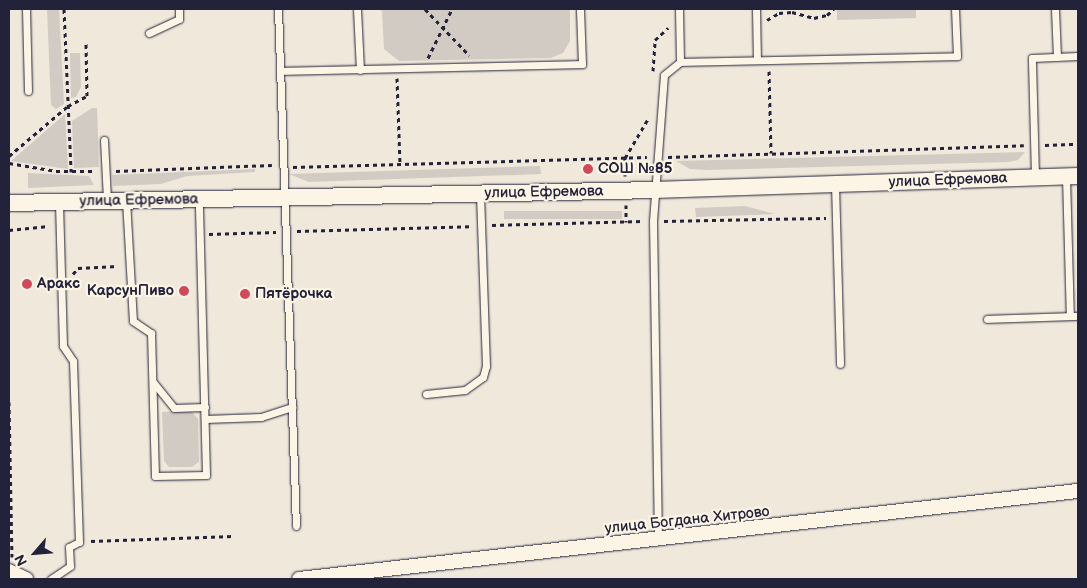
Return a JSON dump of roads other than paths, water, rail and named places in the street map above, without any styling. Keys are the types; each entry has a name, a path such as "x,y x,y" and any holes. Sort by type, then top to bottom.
{"street":[{"name":"улица Ефремова","path":"9,203 654,190 1072,176"},
{"name":"улица Богдана Хитрово","path":"299,579 658,540 1078,491"},
{"path":"11,571 26,579"}],"lane":[{"path":"26,9 28,91"},
{"path":"149,33 179,19 179,9"},
{"path":"278,9 296,526"},
{"path":"357,9 360,70"},
{"path":"280,72 582,64 580,9"},
{"path":"678,9 680,62"},
{"path":"756,9 757,60"},
{"path":"658,540 653,221 664,75 680,62 957,56 955,9"},
{"path":"1056,9 1057,57"},
{"path":"1035,177 1032,58 1078,56"},
{"path":"104,140 107,201"},
{"path":"987,319 1074,316 1072,176"},
{"path":"835,184 840,364"},
{"path":"426,394 465,390 483,377 486,366 480,193"},
{"path":"126,200 133,321 151,333 155,476 206,475 199,199"},
{"path":"51,579 70,566 69,547 79,542 73,361 62,346 59,202"},
{"path":"152,382 174,408 205,407"},
{"path":"205,419 261,417 292,406"}],"place":[{"name":"СОШ №85","path":"588,169"},
{"name":"Аракc","path":"27,284"},
{"name":"КарсунПиво","path":"184,291"},
{"name":"Пятёрочка","path":"245,294"}]}
